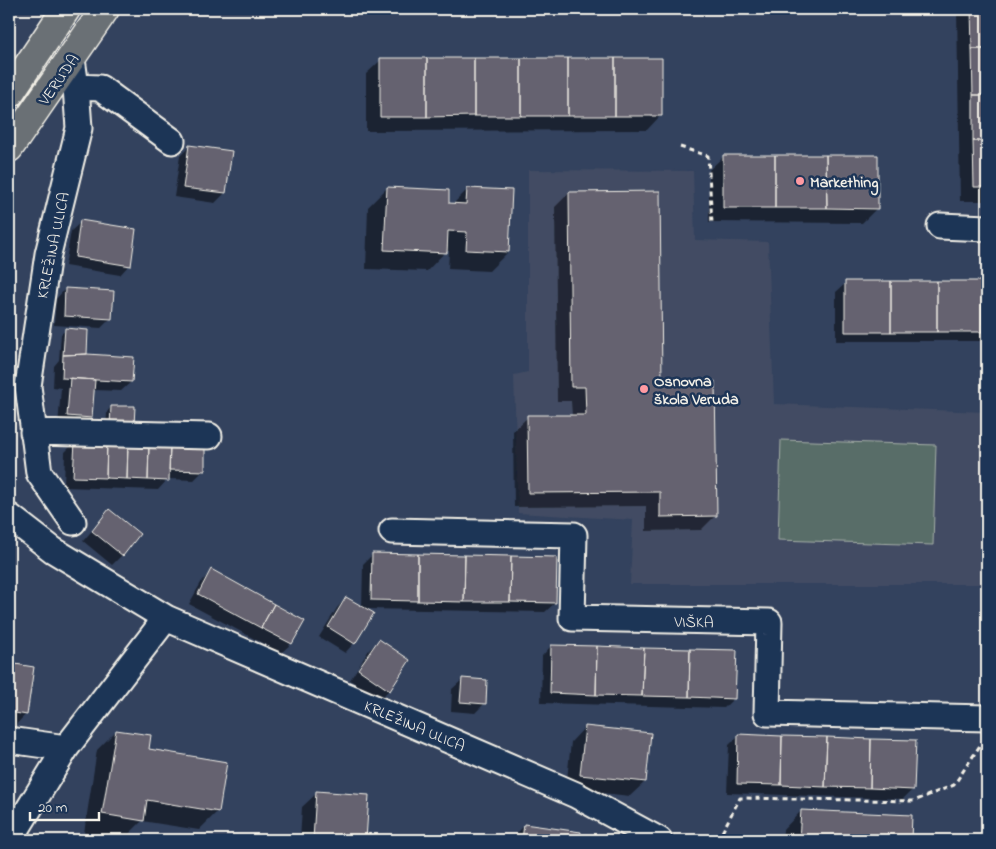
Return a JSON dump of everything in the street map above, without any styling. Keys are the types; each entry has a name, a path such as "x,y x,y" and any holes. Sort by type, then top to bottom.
{"main road":[{"name":"VERUDA","path":"9,94 66,9"},
{"name":"VERUDA","path":"9,148 106,9"}],"street":[{"name":"KRLEŽINA ULICA","path":"72,58 79,128 48,254 28,386 38,473 73,522"},
{"path":"76,87 100,88 172,141"},
{"path":"940,226 987,228"},
{"path":"33,432 209,436"},
{"name":"KRLEŽINA ULICA","path":"9,516 53,550 166,618 576,795 659,840"},
{"name":"VIŠKA","path":"392,531 574,535 572,618 768,622 767,713 987,718"},
{"path":"10,840 66,748 166,618"},
{"path":"9,740 66,748"}],"path":[{"path":"680,147 708,156 712,224"},
{"path":"718,840 740,798 914,801 954,785 987,735"}],"shaded area":[{"name":"Osnovna škola Veruda","path":"528,170 693,171 695,240 768,242 774,404 985,412 987,584 630,584 633,520 518,513 514,375 528,372"}],"green space":[{"path":"781,440 936,445 933,545 778,540"}],"building":[{"path":"971,9 987,9 987,49 972,49"},
{"path":"972,49 987,49 987,95 973,95"},
{"path":"380,58 427,58 427,117 380,117"},
{"path":"427,58 474,58 474,116 427,117"},
{"path":"474,58 521,58 521,116 474,116"},
{"path":"521,58 568,58 568,116 521,116"},
{"path":"568,58 615,58 615,116 568,116"},
{"path":"615,58 662,58 662,116 615,116"},
{"path":"973,95 987,95 987,141 973,141"},
{"path":"973,141 987,141 987,187 974,187"},
{"path":"189,145 232,151 226,193 183,188"},
{"path":"723,155 775,155 775,208 723,208"},
{"path":"775,155 826,155 827,208 775,208"},
{"path":"826,155 878,155 878,209 827,208"},
{"path":"387,187 449,190 449,203 466,204 467,188 512,190 509,252 466,250 467,232 448,231 447,253 384,250"},
{"path":"660,191 662,382 715,381 717,516 660,517 660,492 528,493 527,415 586,415 585,387 571,387 569,192"},
{"path":"80,220 136,229 131,266 75,257"},
{"path":"845,281 891,281 891,332 845,332"},
{"path":"891,281 937,281 937,332 891,332"},
{"path":"937,281 982,281 982,332 937,332"},
{"path":"982,281 987,281 987,332 982,332"},
{"path":"65,288 114,291 112,319 64,316"},
{"path":"65,328 88,330 87,354 63,355"},
{"path":"87,354 134,357 132,382 62,378 63,355"},
{"path":"70,378 95,380 92,418 67,416"},
{"path":"111,406 135,406 134,426 110,426"},
{"path":"75,441 107,442 106,478 73,477"},
{"path":"107,442 128,443 127,479 106,478"},
{"path":"128,443 149,444 148,480 127,479"},
{"path":"149,444 170,445 169,481 148,480"},
{"path":"170,445 205,446 205,471 169,470"},
{"path":"109,509 140,534 123,556 92,531"},
{"path":"372,553 418,554 418,601 371,600"},
{"path":"418,554 465,555 464,602 418,601"},
{"path":"465,555 511,556 510,602 464,602"},
{"path":"511,556 557,557 556,603 510,602"},
{"path":"211,569 274,604 261,628 198,594"},
{"path":"346,597 374,613 355,644 328,627"},
{"path":"274,604 305,621 292,644 261,628"},
{"path":"379,639 410,660 390,691 358,669"},
{"path":"551,645 597,646 596,695 550,693"},
{"path":"597,646 644,648 642,696 596,695"},
{"path":"644,648 690,649 689,697 642,696"},
{"path":"690,649 737,650 735,699 689,697"},
{"path":"9,663 34,667 27,715 9,712"},
{"path":"462,678 487,680 486,704 460,702"},
{"path":"585,726 651,733 646,782 580,775"},
{"path":"116,730 151,735 149,749 227,762 219,812 147,800 144,821 102,814"},
{"path":"738,734 782,736 781,785 737,784"},
{"path":"782,736 827,737 825,787 781,785"},
{"path":"827,737 871,739 870,788 825,787"},
{"path":"871,739 916,740 914,790 870,788"},
{"path":"316,791 369,795 366,840 313,840"},
{"path":"801,810 912,815 911,840 799,840"},
{"path":"524,824 581,832 580,840 522,840"}],"place":[{"name":"Markething","path":"800,181"},
{"name":"Osnovna škola Veruda","path":"644,389"}]}
